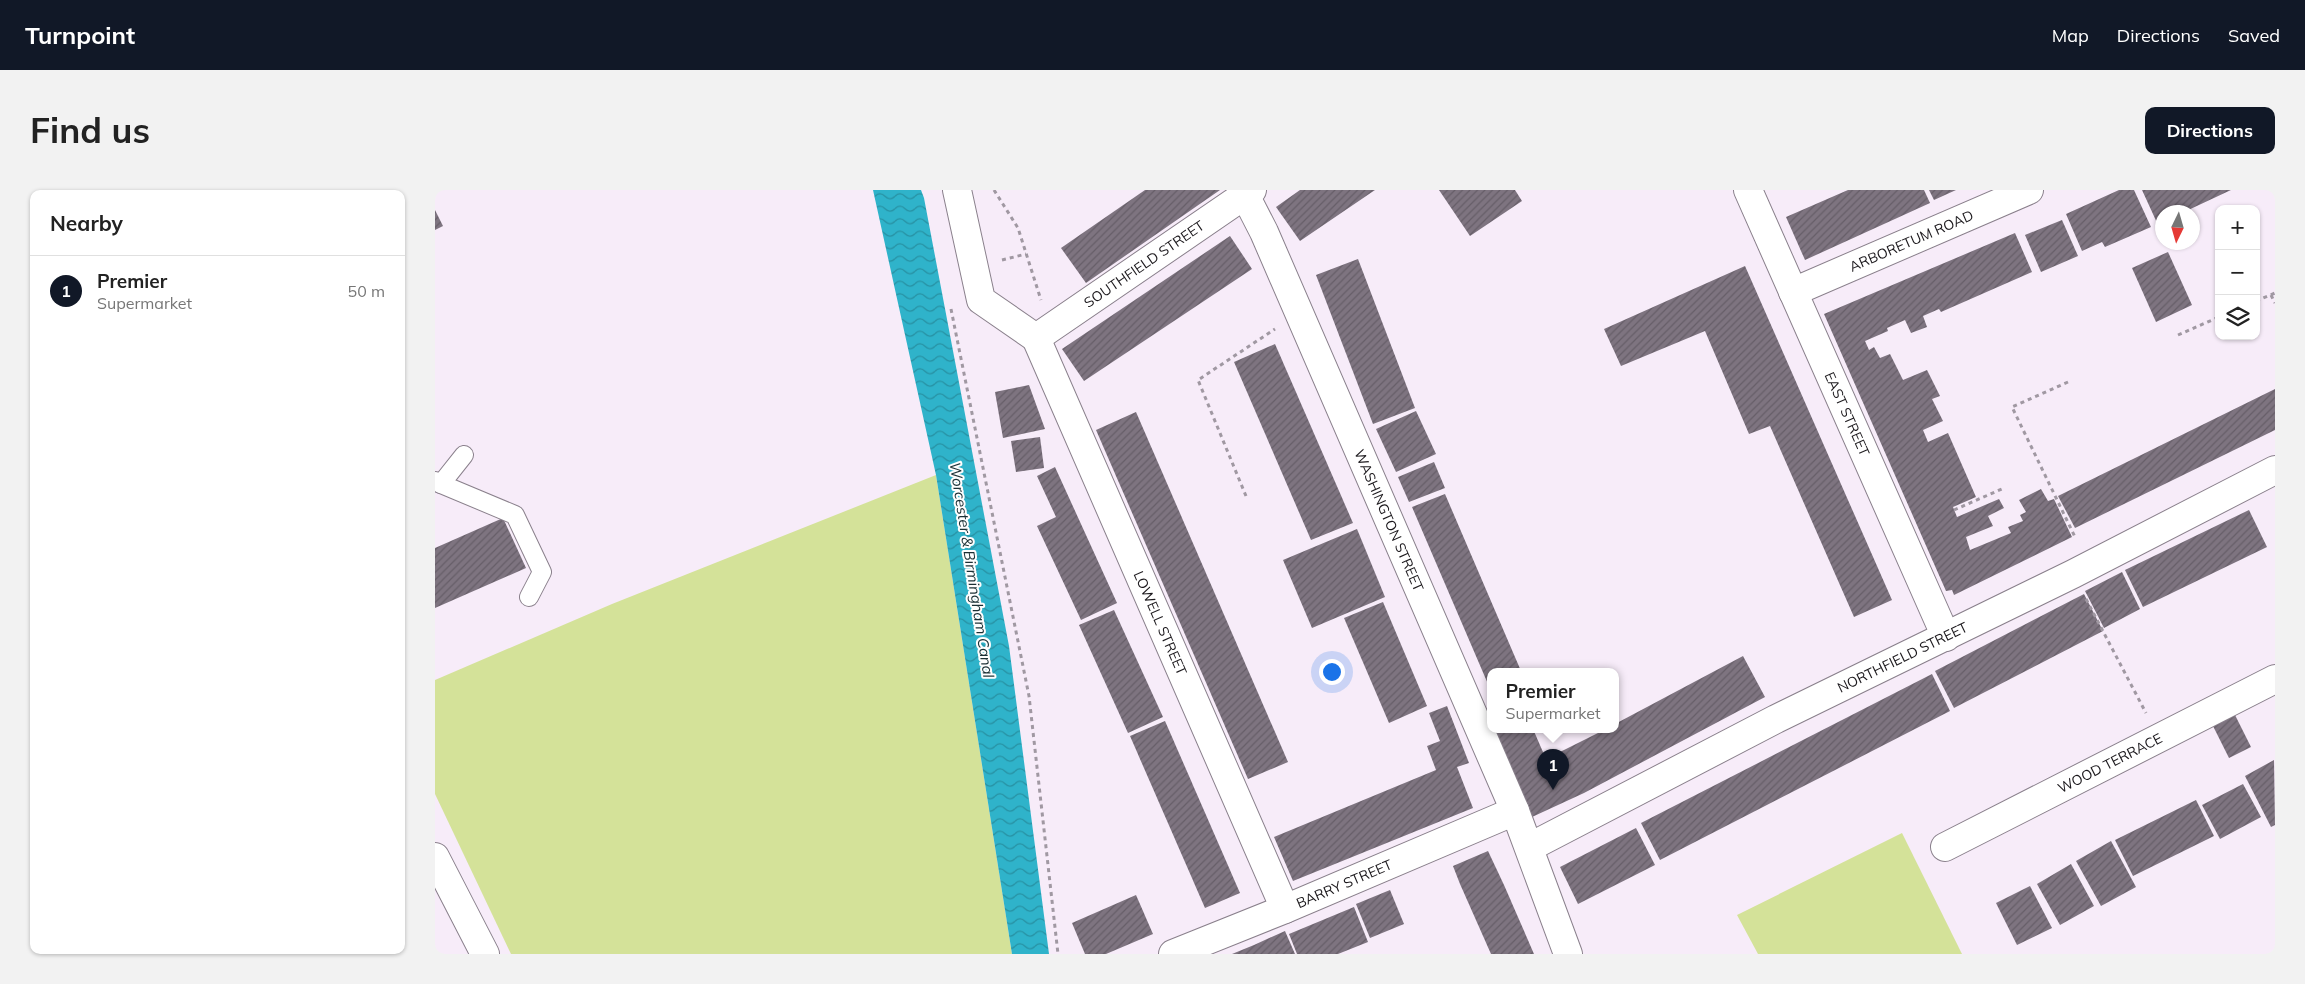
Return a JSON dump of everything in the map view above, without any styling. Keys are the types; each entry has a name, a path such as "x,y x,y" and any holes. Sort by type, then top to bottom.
{"street":[{"path":"957,190 981,300 1043,332"},
{"name":"EAST STREET","path":"1748,190 1946,638"},
{"name":"ARBORETUM ROAD","path":"1793,292 2029,190"},
{"name":"SOUTHFIELD STREET","path":"1043,332 1249,192"},
{"name":"WASHINGTON STREET","path":"1249,192 1299,314 1515,811 1530,847 1568,954"},
{"name":"LOWELL STREET","path":"1043,332 1285,910"},
{"name":"NORTHFIELD STREET","path":"1530,847 1776,719 1946,638 2275,470"},
{"name":"WOOD TERRACE","path":"1945,847 2275,679"},
{"name":"BARRY STREET","path":"1173,954 1285,910 1515,811"},
{"path":"435,857 485,954"}],"lane":[{"path":"464,455 438,482 515,515 542,572 529,597"}],"path":[{"path":"994,190 1018,228 1043,332"},
{"path":"2260,299 2275,293"},
{"path":"2271,295 2275,303"},
{"path":"950,302 1029,696 1058,954"},
{"path":"1246,496 1198,380 1299,314"},
{"path":"2178,335 2215,320"},
{"path":"2069,382 2012,407 2081,570 2159,738"},
{"path":"1954,510 2004,488"}],"green space":[{"path":"936,475 1012,954 511,954 435,794 435,680 612,604"},
{"path":"1902,833 1962,954 1758,954 1737,915"}],"water":[{"name":"Worcester & Birmingham Canal","path":"873,190 921,190 924,198 1009,646 1049,954 1012,954 936,475"}],"building":[{"path":"1145,190 1220,190 1086,283 1061,248"},
{"path":"1300,190 1375,190 1300,241 1276,207"},
{"path":"1439,190 1515,190 1522,201 1470,236"},
{"path":"1848,190 1924,190 1930,203 1805,260 1786,217"},
{"path":"1929,190 1956,190 1934,200"},
{"path":"2119,190 2134,190 2151,227 2105,247 2102,242 2082,251 2066,214"},
{"path":"2142,190 2231,190 2199,205 2155,205 2155,218"},
{"path":"435,210 443,226 435,230"},
{"path":"2062,220 2078,256 2041,272 2025,235"},
{"path":"2015,233 2032,272 1941,312 1939,309 1923,316 1927,327 1911,333 1905,320 1887,328 1888,331 1865,341 1869,350 1874,347 1880,358 1890,354 1903,380 1927,370 1940,396 1932,399 1943,421 1923,430 1928,442 1948,433 1976,497 1953,507 1957,517 1999,499 2004,508 1988,516 1993,526 1966,537 1970,550 2011,533 2008,527 2023,521 2020,515 2026,512 2019,500 2041,489 2048,501 2054,499 2072,537 1954,595 1952,590 1946,591 1824,314"},
{"path":"1230,236 1252,269 1084,381 1062,349"},
{"path":"2168,252 2192,305 2156,322 2132,268"},
{"path":"1358,259 1415,408 1373,424 1316,275"},
{"path":"1745,266 1892,600 1854,617 1770,426 1749,434 1705,331 1621,366 1604,329"},
{"path":"1275,344 1353,523 1311,540 1234,362"},
{"path":"1029,385 1045,429 1003,438 995,392"},
{"path":"2275,389 2275,430 2075,528 2058,496"},
{"path":"1416,411 1436,454 1396,472 1376,429"},
{"path":"1136,412 1288,762 1248,779 1096,430"},
{"path":"1040,437 1044,468 1016,472 1011,441"},
{"path":"1434,462 1445,488 1409,502 1398,477"},
{"path":"1055,467 1117,603 1081,620 1037,526 1056,517 1037,476"},
{"path":"1445,494 1520,668 1487,668 1487,682 1412,507"},
{"path":"2249,510 2267,547 2143,607 2125,570"},
{"path":"503,518 526,568 435,608 435,548"},
{"path":"1357,529 1385,597 1312,628 1283,560"},
{"path":"2122,572 2140,609 2104,628 2085,591"},
{"path":"2084,594 2103,631 1954,708 1935,671"},
{"path":"1383,602 1427,706 1389,723 1344,618"},
{"path":"1114,610 1163,717 1128,733 1079,625"},
{"path":"1743,656 1765,697 1584,793 1532,817 1494,733 1535,733 1546,759 1598,733 1619,733 1619,722"},
{"path":"1932,674 1950,711 1660,860 1641,823"},
{"path":"1447,706 1469,763 1457,767 1473,808 1293,881 1274,837 1436,770 1427,746 1440,741 1429,713"},
{"path":"2234,713 2251,747 2229,758 2212,724"},
{"path":"1165,721 1240,893 1205,908 1130,736"},
{"path":"2274,760 2275,825 2271,827 2245,776"},
{"path":"2243,784 2261,817 2220,839 2202,805"},
{"path":"2196,800 2214,836 2133,876 2115,840"},
{"path":"1636,828 1655,865 1578,904 1560,867"},
{"path":"2111,841 2136,887 2101,906 2076,861"},
{"path":"1488,851 1534,954 1491,954 1453,866"},
{"path":"2071,864 2094,906 2060,925 2037,884"},
{"path":"2030,886 2052,928 2017,945 1996,903"},
{"path":"1390,890 1404,924 1370,938 1356,904"},
{"path":"1136,895 1153,934 1106,954 1085,954 1072,923"},
{"path":"1354,907 1368,942 1338,954 1297,954 1289,934"},
{"path":"1285,931 1295,954 1232,954 1254,945"}],"place":[{"name":"Premier","path":"1553,790"}]}
